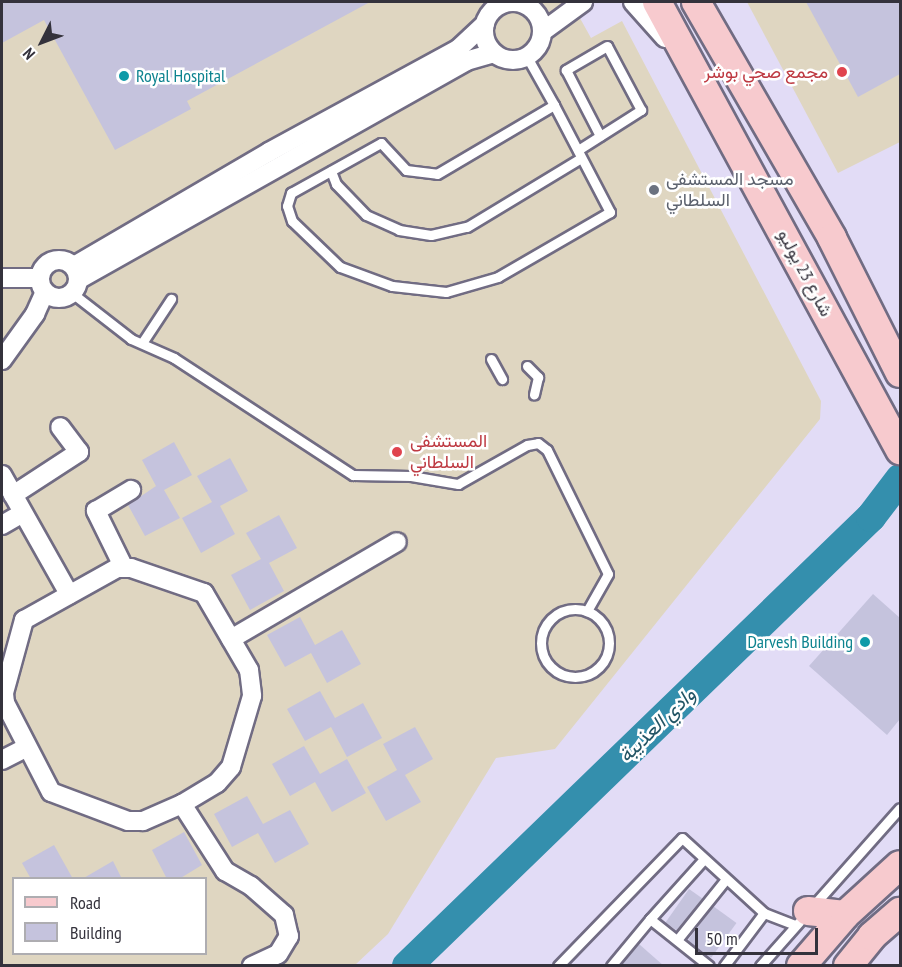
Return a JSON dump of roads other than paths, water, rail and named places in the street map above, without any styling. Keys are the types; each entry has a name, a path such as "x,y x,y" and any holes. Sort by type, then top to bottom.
{"main road":[{"name":"شارع 23 يوليو","path":"657,2 900,450"},
{"path":"696,2 832,238 900,373"},
{"path":"801,966 845,915 900,865"},
{"path":"848,966 872,936 900,912"},
{"path":"802,918 845,915"}],"street":[{"path":"542,32 583,2"},
{"path":"633,2 706,89"},
{"path":"2,278 42,285 55,298 75,280 269,152 458,49 484,24 498,3 535,3 542,32 540,42 527,57 510,60 494,53 485,40 484,24"},
{"path":"75,280 456,67 494,53"},
{"path":"2,360 35,314 42,285 42,269 51,261 63,260 75,280"},
{"path":"13,495 79,452 60,427"},
{"path":"2,475 69,594"},
{"path":"124,568 96,511 131,490"},
{"path":"2,525 23,513"},
{"path":"231,639 397,542"},
{"path":"124,568 204,593 249,670 252,696 231,766 217,783 182,804 143,821 128,821 60,797 46,785 5,704 7,656 24,620 69,594 124,568"},
{"path":"2,760 27,747"},
{"path":"182,804 225,871 251,886 284,915 289,936 278,954 252,966"}],"lane":[{"path":"331,171 336,184 366,215 399,230 431,235 467,227 580,154 600,136 640,110 607,46 566,70 600,136"},
{"path":"527,57 554,105 610,212 498,277 446,292 392,286 340,267 312,243 292,221 287,206 291,193 381,143 406,170 437,174 554,105"},
{"path":"75,280 95,314 235,396 353,475 411,476 458,484 527,445 538,443 547,450 608,574 587,611"},
{"path":"142,343 171,299"},
{"path":"491,358 502,379"},
{"path":"527,366 538,377 534,395"},
{"path":"566,610 587,611 604,626 609,648 606,659 589,675 566,676 555,671 543,654 543,632 548,622 566,610"},
{"path":"760,966 900,808"},
{"path":"558,966 682,838 764,913 802,918"},
{"path":"611,966 704,859"},
{"path":"677,940 726,879"},
{"path":"724,966 764,913"},
{"path":"650,919 709,966"}],"waterway":[{"name":"وادي العذيبة","path":"407,966 871,517 900,479"}],"place":[{"name":"مجمع صحي بوشر","path":"842,72"},
{"name":"Royal Hospital","path":"124,76"},
{"name":"مسجد المستشفى السلطاني","path":"654,190"},
{"name":"المستشفى السلطاني","path":"397,452"},
{"name":"Darvesh Building","path":"865,642"}]}
